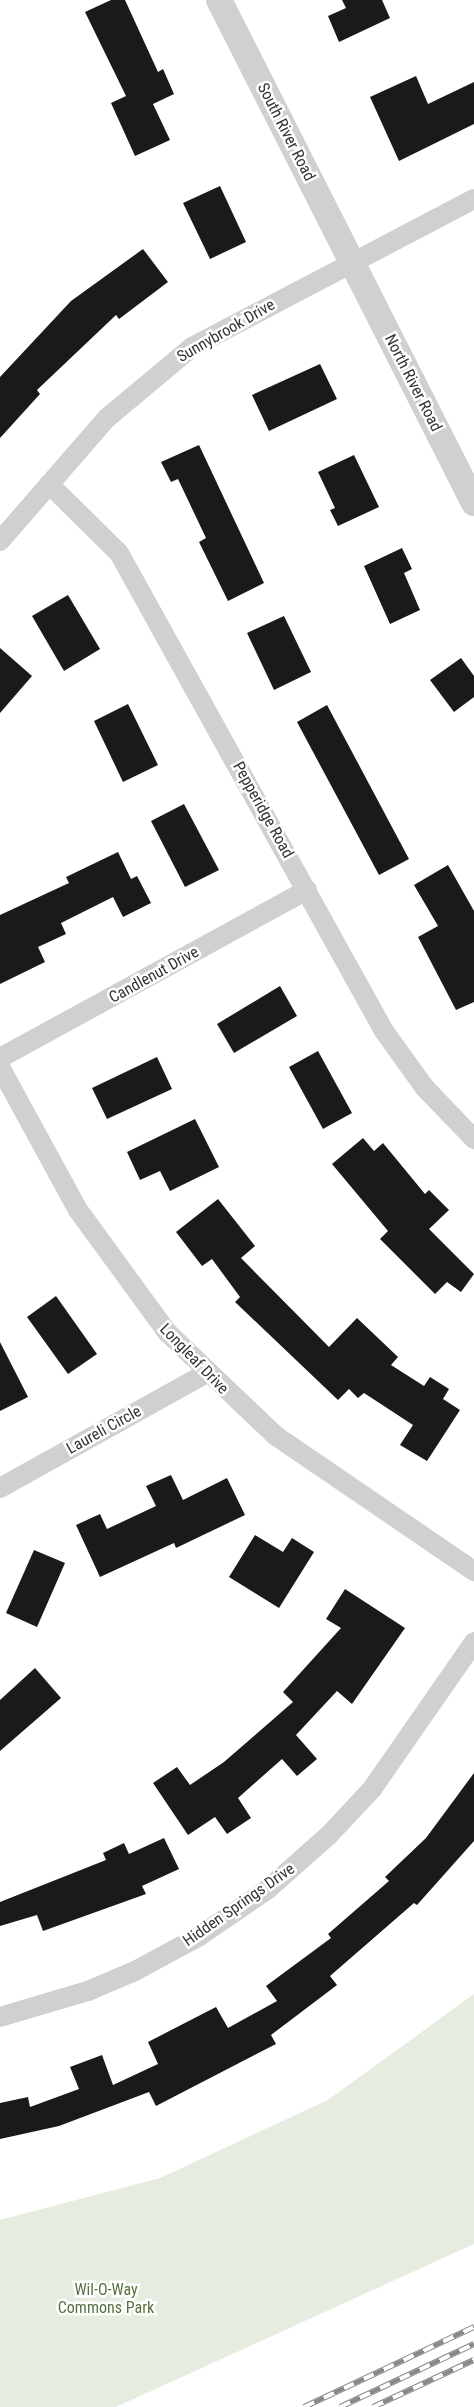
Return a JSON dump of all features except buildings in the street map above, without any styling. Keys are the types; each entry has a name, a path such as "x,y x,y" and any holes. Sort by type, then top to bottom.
{"street":[{"name":"South River Road","path":"220,0 352,264"},
{"name":"Sunnybrook Drive","path":"0,541 133,392 192,347 474,200"},
{"name":"North River Road","path":"352,264 474,503"},
{"name":"Pepperidge Road","path":"49,484 98,529 140,585 307,890 405,1062 474,1139"},
{"name":"Candlenut Drive","path":"0,1058 307,890"},
{"name":"Longleaf Drive","path":"0,1067 78,1210 109,1256 162,1326 207,1373 312,1464 474,1571"},
{"name":"Laureli Circle","path":"0,1488 207,1373"},
{"name":"Hidden Springs Drive","path":"0,2017 88,1991 134,1971 198,1937 268,1889 372,1789 474,1642"}],"green space":[{"name":"Wil-O-Way Commons Park","path":"474,1994 474,2244 116,2407 0,2407 0,2220 160,2178 328,2100"}],"railway":[{"path":"304,2407 474,2327"},
{"path":"340,2407 474,2344"},
{"path":"373,2407 474,2360"}]}
